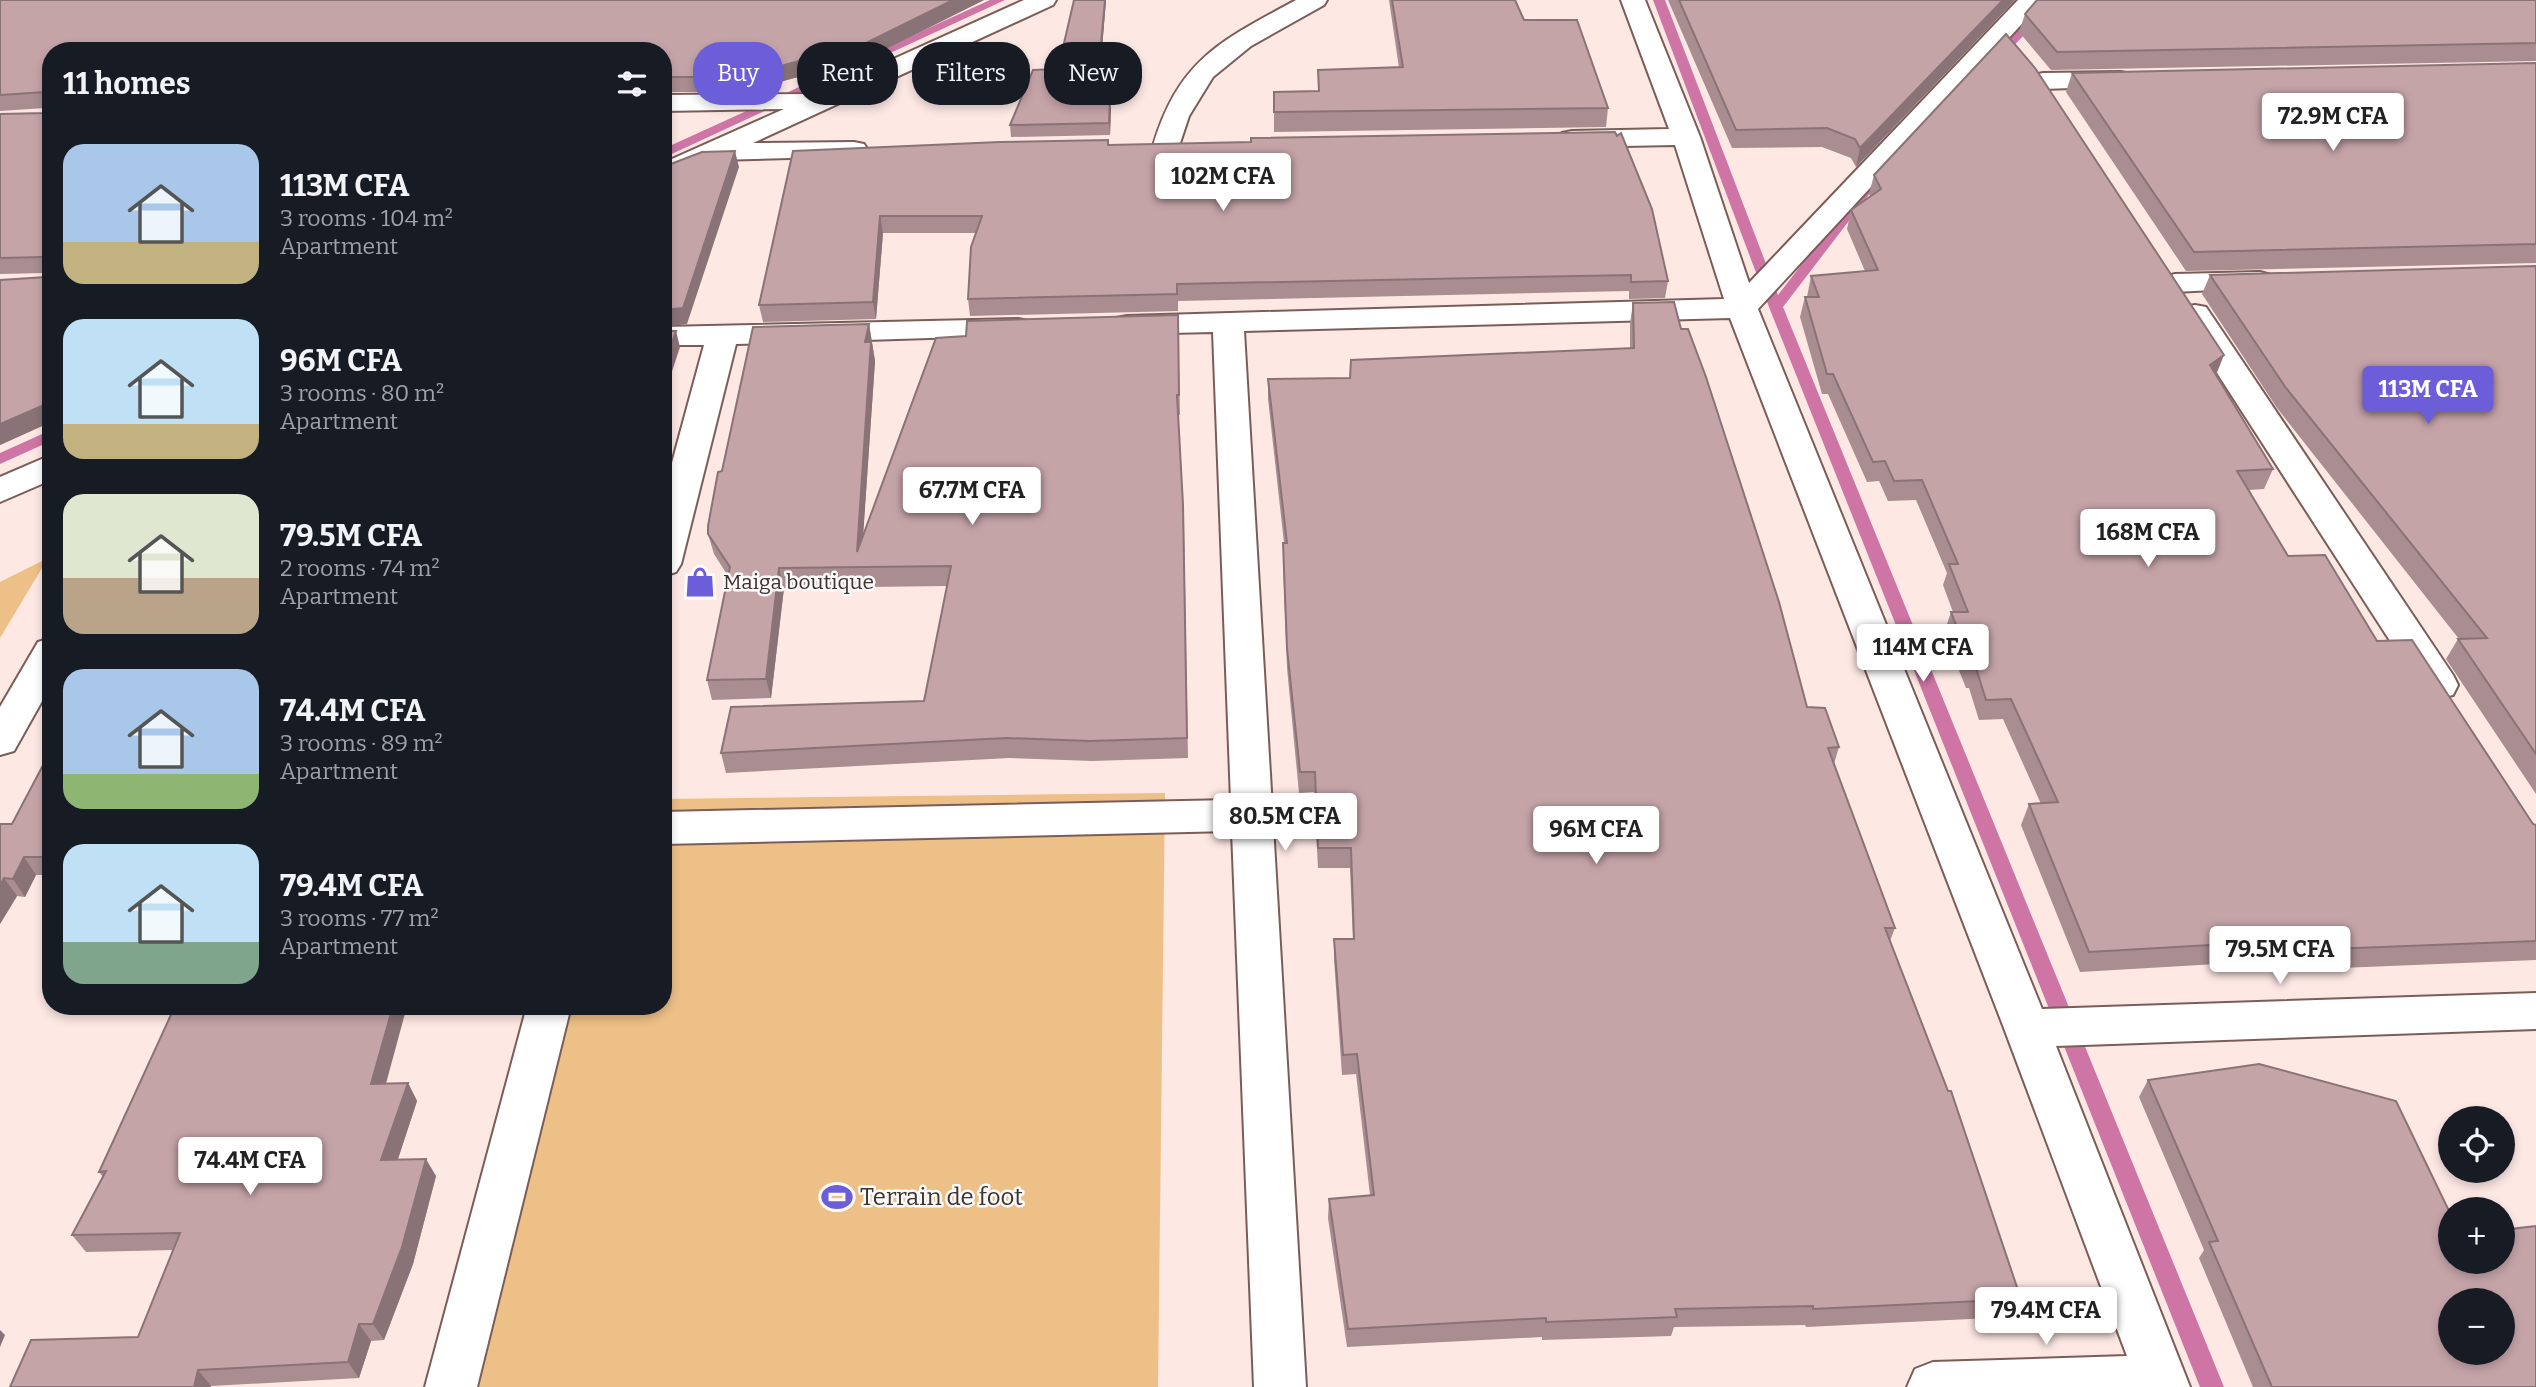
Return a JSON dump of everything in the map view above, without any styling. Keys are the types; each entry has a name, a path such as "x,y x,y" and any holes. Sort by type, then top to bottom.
{"street":[{"path":"898,66 1044,0"},
{"path":"1140,146 1181,146 1172,124 1193,82 1214,57 1315,0"},
{"path":"1633,0 1686,137 1742,308 2027,1028 2163,1384 1933,1387"},
{"path":"1091,326 1742,308 2022,57 2032,0"},
{"path":"2022,57 2152,79"},
{"path":"2022,57 2065,115"},
{"path":"672,103 797,101"},
{"path":"672,170 813,105"},
{"path":"1549,139 1686,137"},
{"path":"709,152 876,150"},
{"path":"2286,280 2168,271 2459,715"},
{"path":"1228,323 1280,1387"},
{"path":"672,336 1050,327"},
{"path":"672,529 722,335"},
{"path":"0,491 42,470"},
{"path":"0,741 42,667"},
{"path":"672,828 1252,815"},
{"path":"2027,1028 2536,1010"},
{"path":"451,1387 547,1015"}],"shaded area":[{"path":"42,561 42,568 0,638 0,582"},
{"name":"Terrain de foot","path":"1165,793 1158,1387 462,1387 563,1015 672,1015 672,799"}],"building":[{"path":"0,0 953,0 868,42 797,42 797,62 783,65 783,42 693,42 693,77 672,77 672,42 42,42 42,92 0,95"},
{"path":"1074,0 1105,0 1101,42 1064,42"},
{"path":"1392,0 1515,0 1524,20 1577,20 1608,108 1274,112 1274,92 1319,91 1318,70 1403,67"},
{"path":"1679,0 2003,0 1860,148 1855,139 1827,128 1736,130"},
{"path":"2037,0 2536,0 2536,43 2057,52 2025,14"},
{"path":"2006,34 2035,68 2224,355 2210,365 2273,469 2237,471 2288,556 2325,555 2377,641 2412,640 2536,825 2536,941 2304,950 2247,950 2245,943 2089,952 2029,804 2058,802 2011,699 1986,700 1976,668 1973,668 1951,612 1968,612 1949,564 1958,564 1922,480 1894,481 1885,461 1873,462 1833,374 1827,374 1805,297 1819,297 1811,276 1878,270 1851,210 1881,189 1874,175"},
{"path":"2536,63 2536,244 2194,252 2072,73"},
{"path":"1033,70 1044,70 1044,105 1110,105 1109,123 1010,125 1018,105 1030,105 1030,77"},
{"path":"42,113 42,257 0,258 0,114"},
{"path":"1615,132 1617,136 1621,133 1652,209 1668,281 1631,282 1631,275 1177,284 1177,294 968,299 971,247 982,216 880,216 873,302 759,305 793,151 1000,142 1108,140 1108,145 1251,142 1251,138"},
{"path":"735,151 683,308 672,309 672,164 702,152"},
{"path":"2536,266 2536,754 2458,639 2487,638 2286,388 2210,275"},
{"path":"42,277 42,406 0,424 0,280"},
{"path":"1674,302 1681,329 1688,329 1706,377 1779,602 1807,707 1825,708 1839,747 1828,748 1895,928 1885,928 1948,1091 1951,1091 2021,1299 1813,1309 1813,1306 1675,1309 1677,1317 1546,1322 1546,1318 1348,1329 1329,1199 1374,1195 1357,1054 1343,1055 1334,939 1354,939 1351,848 1318,848 1315,772 1300,772 1287,648 1283,543 1287,543 1268,379 1350,378 1351,360 1634,348 1633,303"},
{"path":"1178,315 1177,395 1183,505 1187,738 1090,741 1006,738 721,753 731,707 924,701 951,566 779,568 766,679 707,680 730,567 708,534 708,526 718,472 722,471 753,327 869,324 865,342 871,342 857,552 936,338 966,336 967,321"},
{"path":"42,767 42,857 24,857 13,879 4,878 0,886 0,824 12,824"},
{"path":"171,1015 390,1015 371,1084 408,1083 381,1160 426,1159 402,1247 373,1324 359,1324 348,1362 198,1370 194,1387 10,1387 31,1340 138,1337 180,1233 72,1235 106,1171 99,1172"},
{"path":"2259,1064 2396,1101 2442,1197 2438,1197 2438,1274 2515,1274 2515,1228 2536,1226 2536,1387 2272,1387 2209,1242 2218,1241 2148,1080"}],"waterway":[{"path":"672,150 999,0"},
{"path":"1659,0 1776,307"},
{"path":"1996,57 2052,0"},
{"path":"1776,307 1875,179"},
{"path":"1776,307 2212,1387"},
{"path":"0,459 42,439"}],"place":[{"name":"Maiga boutique","path":"700,582"},
{"name":"Terrain de foot","path":"837,1197"}]}
